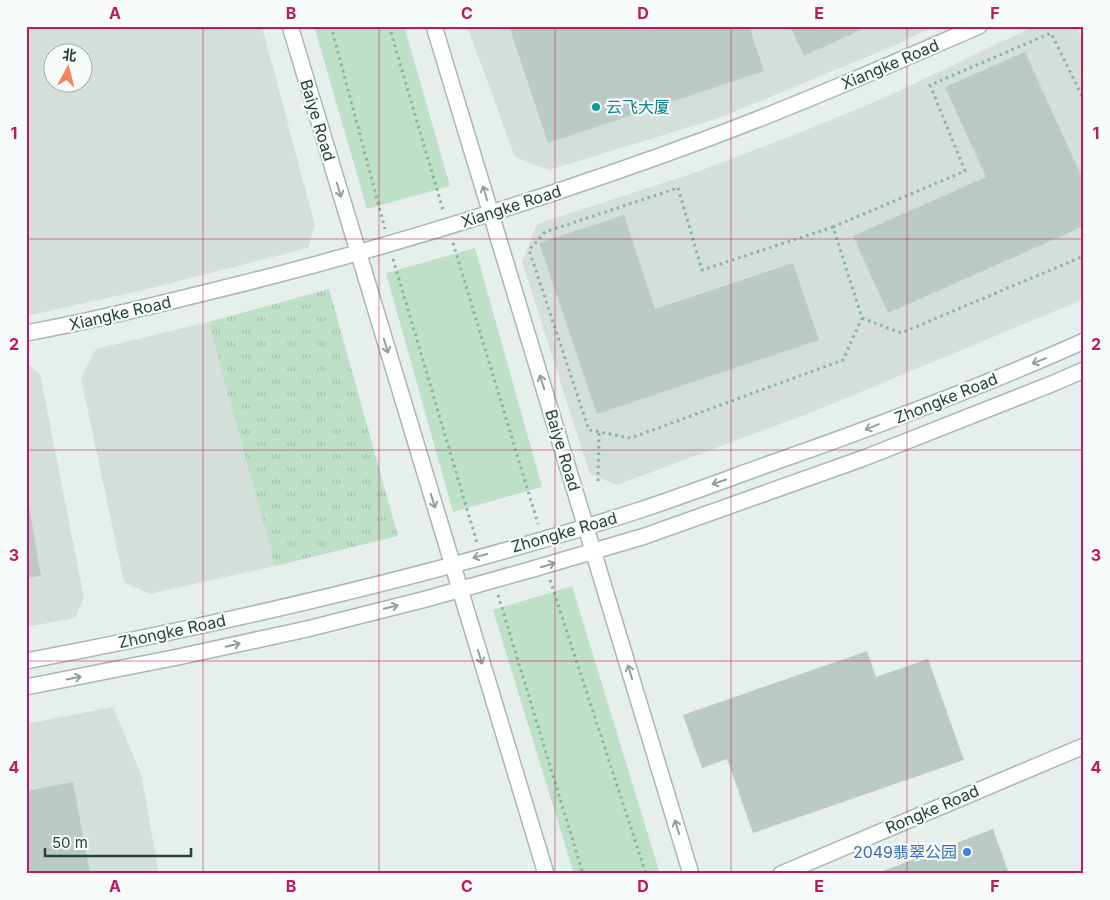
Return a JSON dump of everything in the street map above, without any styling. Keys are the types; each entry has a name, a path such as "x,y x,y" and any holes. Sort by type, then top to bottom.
{"street":[{"name":"Baiye Road","path":"290,26 546,874"},
{"name":"Baiye Road","path":"434,26 691,874"},
{"name":"Xiangke Road","path":"26,333 190,297 287,273 554,193 710,138 875,71 978,26"},
{"name":"Zhongke Road","path":"26,661 172,632 291,605 452,564 637,511 854,434 1044,359 1084,341"},
{"name":"Zhongke Road","path":"26,687 298,631 493,580 645,536 864,458 1084,370"},
{"name":"Rongke Road","path":"781,874 1084,746"}],"path":[{"path":"331,26 389,244 481,556"},
{"path":"389,26 542,539"},
{"path":"833,227 862,318 843,360 631,438 589,430 529,250 545,232 678,188 702,270 833,227 965,171 930,85 1052,33 1084,100"},
{"path":"862,318 901,333 1084,256"},
{"path":"598,481 599,432"},
{"path":"545,565 646,874"},
{"path":"493,580 583,874"}],"shaded area":[{"path":"37,26 262,26 315,226 308,248 148,289 26,316 26,29"},
{"path":"467,26 934,26 898,44 719,118 549,170 515,157"},
{"path":"1035,26 1076,26 1084,42 1084,299 815,411 617,485 590,474 522,262 537,224 697,172 804,131 886,97"},
{"path":"208,322 275,566 149,594 124,582 81,378 96,349"},
{"path":"26,362 40,374 84,598 75,618 26,627"},
{"path":"113,707 141,774 159,874 26,874 26,724"}],"green space":[{"path":"314,26 404,26 450,186 367,209"},
{"path":"475,248 542,487 453,512 386,273"},
{"path":"329,289 398,536 275,566 208,322"},
{"path":"572,586 660,874 574,874 493,610"}],"building":[{"name":"云飞大厦","path":"509,26 749,26 764,71 548,143"},
{"path":"790,26 869,26 804,56"},
{"path":"1025,52 1084,182 1084,226 888,313 853,236 986,177 945,87"},
{"path":"624,215 655,309 793,263 819,340 597,414 539,243"},
{"path":"26,487 41,576 26,578"},
{"path":"867,651 876,677 928,659 964,760 753,833 727,759 702,768 683,715"},
{"path":"73,782 90,874 26,874 26,791"},
{"name":"2049翡翠公园","path":"993,829 1009,874 875,874"}],"place":[{"name":"云飞大厦","path":"596,107"},
{"name":"2049翡翠公园","path":"967,852"}]}
